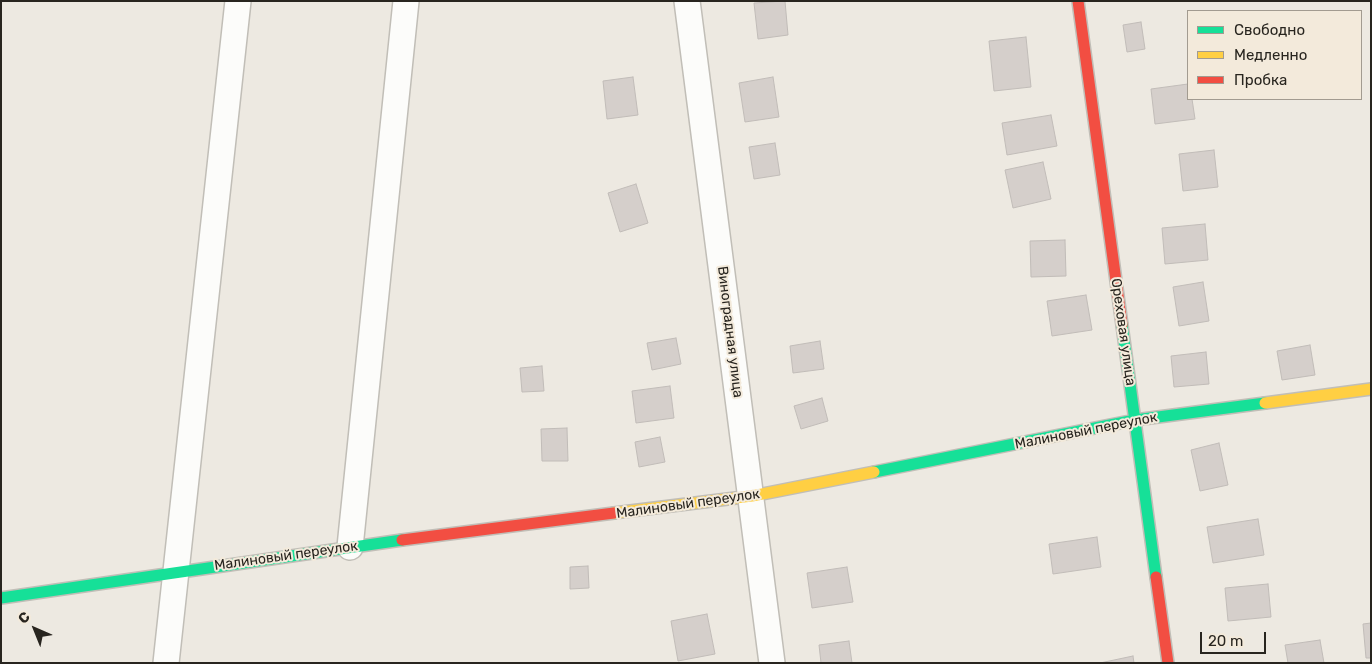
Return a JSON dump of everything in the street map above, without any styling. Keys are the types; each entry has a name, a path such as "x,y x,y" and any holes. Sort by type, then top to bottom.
{"street":[{"path":"166,663 238,1"},
{"path":"350,547 406,1"},
{"name":"Виноградная улица","path":"687,1 772,663"},
{"name":"Ореховая улица","path":"1078,1 1168,663"},
{"name":"Малиновый переулок","path":"1,598 350,547 752,496 1135,420 1371,390"}],"building":[{"path":"785,1 788,35 758,39 754,3"},
{"path":"1141,22 1145,49 1127,52 1123,25"},
{"path":"1026,37 1031,87 994,91 989,41"},
{"path":"633,77 638,115 607,119 603,81"},
{"path":"773,77 779,117 745,122 739,83"},
{"path":"1187,84 1187,100 1192,100 1195,119 1155,124 1151,89"},
{"path":"1051,115 1057,146 1007,155 1002,123"},
{"path":"775,143 780,175 754,179 749,147"},
{"path":"1214,150 1218,187 1183,191 1179,154"},
{"path":"1043,162 1051,199 1013,208 1005,170"},
{"path":"636,184 648,223 620,232 608,193"},
{"path":"1205,224 1208,260 1165,264 1162,228"},
{"path":"1065,240 1066,276 1031,277 1030,241"},
{"path":"1203,282 1209,321 1179,326 1173,287"},
{"path":"1086,295 1092,330 1052,336 1047,301"},
{"path":"676,338 681,364 652,370 647,343"},
{"path":"820,341 824,369 793,373 790,346"},
{"path":"1310,345 1315,375 1282,380 1277,351"},
{"path":"1206,352 1209,384 1174,387 1171,356"},
{"path":"542,366 544,391 522,392 520,368"},
{"path":"670,386 674,418 636,423 632,391"},
{"path":"822,398 828,421 801,429 794,406"},
{"path":"567,428 568,461 542,461 541,429"},
{"path":"660,437 665,462 639,467 635,442"},
{"path":"1219,443 1228,485 1200,491 1191,450"},
{"path":"1258,519 1264,555 1213,563 1207,527"},
{"path":"1097,537 1101,567 1053,574 1049,544"},
{"path":"588,566 589,588 570,589 570,567"},
{"path":"847,567 853,602 812,608 807,573"},
{"path":"1268,584 1271,617 1228,621 1225,588"},
{"path":"707,614 715,654 678,661 671,621"},
{"path":"1371,623 1371,658 1366,658 1363,624"},
{"path":"1320,640 1324,663 1288,663 1285,645"},
{"path":"849,641 852,663 821,663 819,645"},
{"path":"1133,656 1134,663 1100,663"}],"traffic: fast":[{"path":"1122,325 1156,577"},
{"path":"874,472 1135,420 1265,403"},
{"path":"1,598 402,540"}],"traffic: slow":[{"path":"1265,403 1371,389"},
{"path":"614,513 752,496 874,472"}],"traffic: jam":[{"path":"1078,1 1122,325"},
{"path":"402,540 614,513"},
{"path":"1156,577 1168,663"}]}
